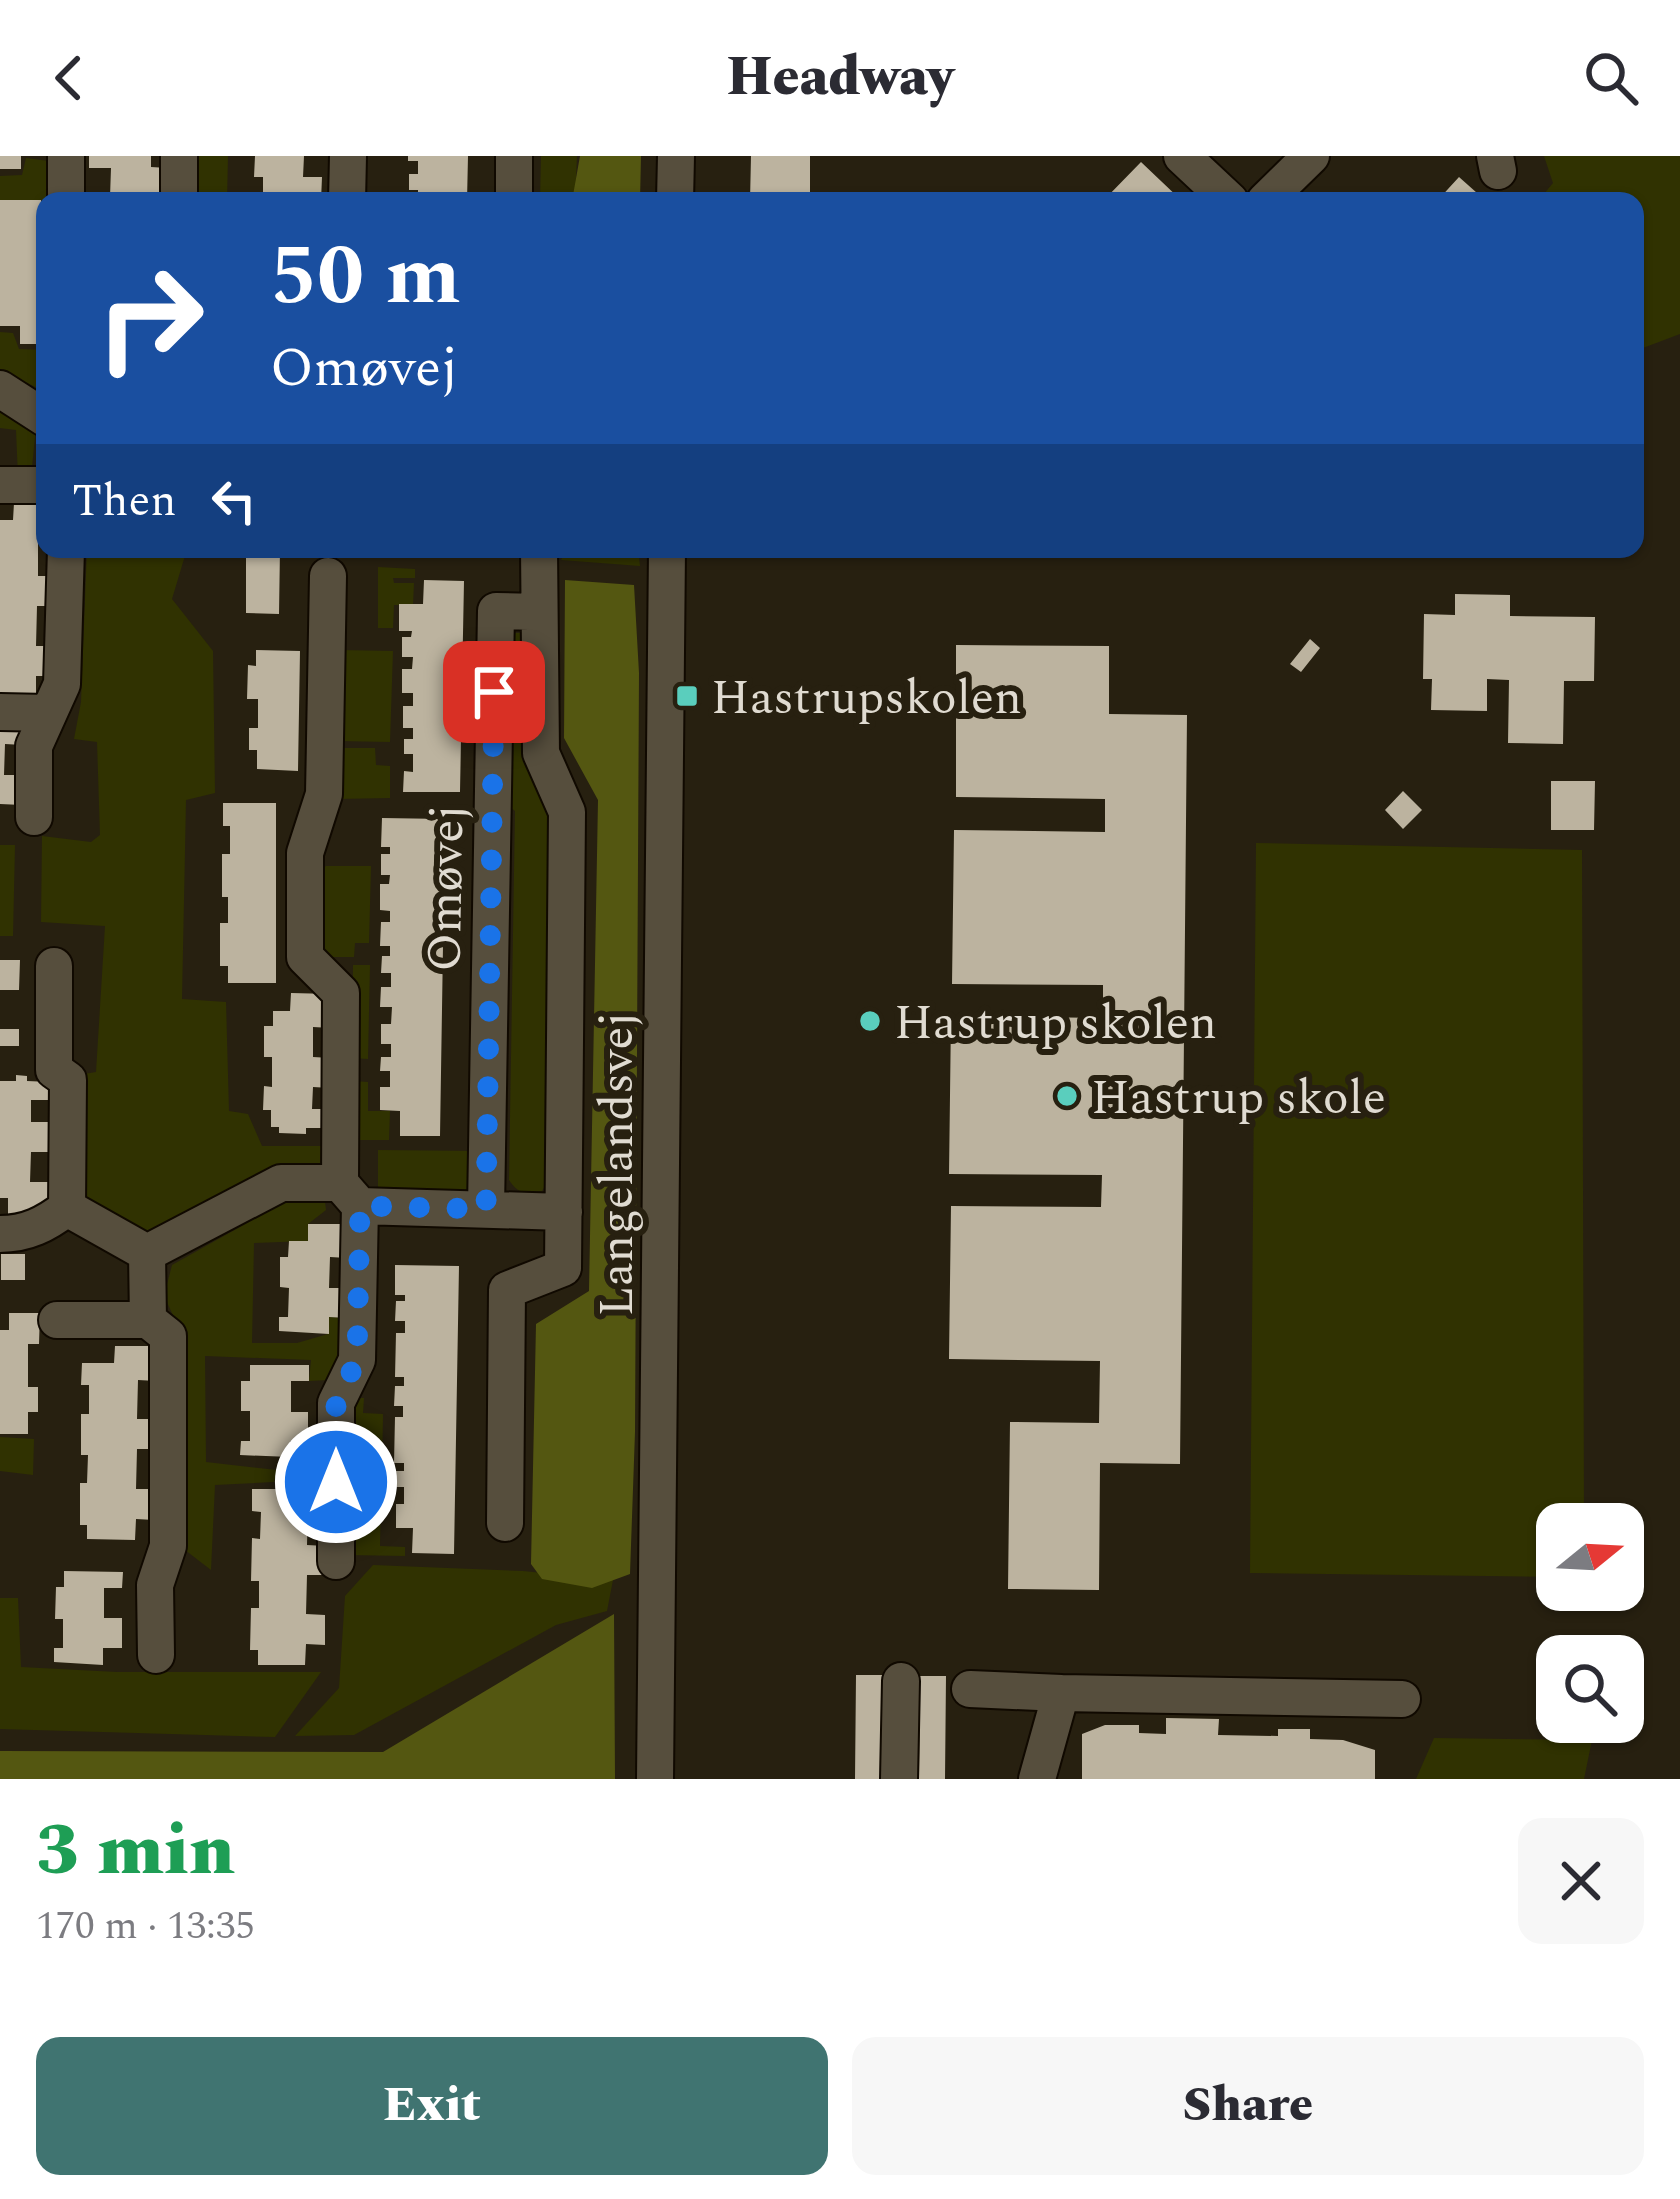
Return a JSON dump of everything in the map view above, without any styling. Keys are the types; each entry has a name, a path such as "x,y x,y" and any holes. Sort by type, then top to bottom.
{"street":[{"path":"66,156 66,192"},
{"path":"179,156 179,192"},
{"path":"347,192 348,156"},
{"path":"514,156 514,192"},
{"path":"675,192 676,156"},
{"path":"1182,156 1220,192"},
{"path":"1274,192 1312,156"},
{"path":"0,389 36,412"},
{"path":"0,484 36,485"},
{"path":"34,818 34,746 62,684 66,558"},
{"path":"505,1523 508,1290 563,1268 567,812 541,752 539,558"},
{"name":"Langelandsvej","path":"656,1779 667,558"},
{"path":"328,576 324,794 305,853 304,958 341,992 357,1360 336,1403 336,1561"},
{"name":"Omøvej","path":"486,1209 496,611 538,612"},
{"path":"0,712 48,712"},
{"path":"54,967 54,1070 68,1080 67,1208"},
{"path":"147,1253 281,1183 486,1209 564,1212"},
{"path":"67,1208 147,1253"},
{"path":"0,1234 44,1225 67,1208"},
{"path":"147,1253 148,1320"},
{"path":"57,1320 148,1320 168,1336 168,1546 155,1585 156,1655"},
{"path":"899,1779 901,1681"},
{"path":"970,1690 1402,1699"},
{"path":"1037,1779 1061,1693"}],"shaded area":[{"path":"195,156 228,156 227,192 196,192"},
{"path":"541,156 577,156 575,192 540,192"},
{"path":"580,156 641,156 640,192 574,192"},
{"path":"1544,156 1680,156 1680,334 1644,348 1644,192 1546,192 1553,183"},
{"path":"26,158 49,161 51,192 36,192 36,200 0,200 0,176 22,175"},
{"path":"0,332 13,333 19,349 36,350 36,387 0,369"},
{"path":"0,403 36,427 32,468 18,477 16,430 0,428"},
{"path":"87,558 184,558 172,599 213,651 215,793 186,800 182,999 226,1002 229,1111 248,1114 262,1146 334,1146 336,1184 146,1241 79,1194 78,1075 96,1072 105,926 41,922 42,836 91,842 100,835 97,742 74,739 81,702"},
{"path":"639,558 640,566 561,560"},
{"path":"378,567 415,569 415,578 393,578 394,583 414,583 413,605 394,605 393,628 378,628"},
{"path":"565,580 634,585 639,673 630,1574 592,1588 542,1579 531,1564 536,1324 589,1291 598,800 564,738"},
{"path":"509,633 524,633 523,747 553,809 550,1178 542,1191 531,1193 509,1180 515,811 507,804"},
{"path":"339,650 393,651 390,742 337,741"},
{"path":"342,748 375,748 376,765 390,766 390,798 336,799"},
{"path":"1256,843 1582,850 1584,1503 1536,1503 1536,1577 1250,1573"},
{"path":"0,845 15,845 13,936 0,936"},
{"path":"326,866 371,866 369,943 355,943 354,957 323,957 317,872"},
{"path":"353,965 370,965 368,1059 352,1058"},
{"path":"352,1081 368,1082 368,1111 390,1111 389,1140 352,1140"},
{"path":"378,1150 477,1151 469,1191 458,1195 378,1194"},
{"path":"325,1202 326,1210 308,1224 308,1241 254,1243 252,1343 297,1343 328,1334 329,1317 347,1318 347,1359 329,1380 309,1381 311,1360 205,1356 206,1462 277,1470 274,1482 215,1485 211,1570 185,1550 186,1343 164,1296 172,1265 283,1203"},
{"path":"355,1398 364,1398 363,1413 383,1414 382,1473 347,1472"},
{"path":"0,1437 34,1439 33,1475 0,1471"},
{"path":"347,1482 362,1482 361,1499 381,1499 380,1546 405,1547 405,1556 347,1555"},
{"path":"373,1565 613,1580 607,1611 556,1625 354,1735 295,1736 339,1688 345,1596"},
{"path":"0,1598 18,1598 21,1667 321,1672 275,1737 0,1729"},
{"path":"614,1614 615,1779 0,1779 0,1751 383,1752"},
{"path":"1434,1738 1591,1743 1584,1779 1416,1779"}],"building":[{"path":"0,156 21,156 21,169 0,169"},
{"path":"89,156 151,156 151,167 168,168 168,192 110,192 111,168 89,168"},
{"path":"255,156 304,156 303,177 322,177 321,192 263,192 263,177 254,177"},
{"path":"408,156 468,156 467,192 409,190 409,174 418,174 418,161 408,161"},
{"path":"751,156 810,156 810,192 750,192"},
{"path":"1141,162 1173,192 1112,192"},
{"path":"1459,177 1476,192 1445,192"},
{"path":"0,200 36,200 36,344 20,344 20,326 0,326"},
{"path":"14,503 36,503 38,576 56,576 55,606 37,606 36,646 55,646 54,676 36,676 36,697 0,696 0,520 13,520"},
{"path":"246,558 280,558 279,614 246,613"},
{"path":"424,580 464,581 460,792 403,792 404,771 413,772 413,754 404,754 404,739 413,739 413,728 403,728 403,706 413,706 413,693 402,693 402,669 412,669 413,657 402,657 402,637 411,637 412,631 399,631 399,604 423,604"},
{"path":"1455,594 1510,595 1510,616 1595,617 1594,681 1564,681 1563,744 1508,743 1509,680 1487,679 1487,711 1431,710 1432,679 1423,679 1424,614 1455,615"},
{"path":"1310,639 1320,648 1301,672 1290,664"},
{"name":"Hastrup skole","path":"956,645 1109,646 1109,714 1187,715 1180,1464 1100,1463 1099,1590 1008,1589 1010,1422 1099,1423 1100,1361 949,1359 951,1206 1101,1207 1102,1175 949,1174 951,1016 1103,1018 1103,985 952,984 954,830 1105,832 1105,799 956,797"},
{"path":"256,650 300,651 298,771 257,769 257,750 249,750 249,728 258,728 258,699 247,699 248,665 256,666"},
{"path":"0,728 23,728 23,745 5,744 4,775 22,775 22,805 0,804"},
{"path":"1551,781 1595,781 1594,830 1551,830"},
{"path":"1403,791 1422,810 1403,829 1385,810"},
{"path":"223,803 276,803 276,983 228,983 228,966 220,966 220,923 228,923 228,897 222,897 222,854 230,854 230,826 223,826"},
{"path":"382,818 445,819 440,1136 400,1136 400,1111 380,1110 380,1087 390,1087 390,1071 380,1071 381,1057 391,1057 391,1044 381,1044 381,1024 391,1024 392,1007 380,1007 381,987 391,987 391,973 381,973 382,956 390,956 390,946 380,946 381,922 390,922 390,911 380,910 380,884 389,884 390,875 381,875 381,854 390,854 390,847 381,847"},
{"path":"0,960 20,960 19,990 0,990"},
{"path":"291,993 331,994 331,1028 313,1027 313,1057 331,1058 330,1088 313,1087 312,1109 331,1109 330,1128 306,1128 306,1134 279,1133 279,1127 271,1127 271,1110 263,1110 264,1086 272,1087 272,1057 264,1057 264,1026 273,1026 273,1011 290,1011"},
{"path":"0,1029 19,1029 19,1046 0,1046"},
{"path":"16,1075 27,1076 27,1081 50,1082 50,1100 31,1100 31,1122 49,1122 49,1152 31,1152 30,1182 49,1182 49,1216 8,1216 8,1198 0,1198 0,1081 16,1081"},
{"path":"308,1224 347,1224 347,1258 330,1257 329,1288 347,1288 347,1318 329,1317 329,1334 279,1331 279,1317 288,1317 289,1288 280,1287 280,1257 288,1257 289,1241 308,1241"},
{"path":"1,1254 25,1254 25,1280 1,1280"},
{"path":"395,1265 459,1266 454,1554 412,1553 413,1528 396,1528 396,1504 404,1504 404,1487 394,1487 394,1471 404,1471 404,1463 394,1463 395,1417 403,1417 403,1406 394,1406 395,1386 404,1386 404,1377 395,1377 396,1333 405,1333 405,1321 395,1321 396,1301 405,1301 405,1295 395,1295"},
{"path":"9,1313 40,1313 39,1344 28,1344 28,1387 38,1387 38,1412 28,1412 28,1434 0,1434 0,1330 9,1330"},
{"path":"115,1346 156,1346 156,1381 138,1380 137,1419 155,1419 155,1449 137,1449 136,1489 155,1489 154,1520 136,1519 135,1540 87,1539 87,1525 80,1525 80,1483 87,1483 88,1455 81,1455 81,1414 89,1414 89,1385 81,1385 82,1363 114,1363"},
{"path":"250,1365 309,1365 309,1381 291,1381 291,1412 308,1412 308,1442 290,1441 290,1457 240,1455 241,1441 250,1441 250,1411 241,1411 241,1381 250,1381"},
{"path":"285,1472 326,1472 326,1506 308,1505 307,1545 326,1546 325,1575 307,1575 306,1614 325,1615 325,1645 306,1644 305,1665 258,1665 258,1650 250,1650 251,1608 259,1608 259,1581 251,1581 252,1538 260,1539 261,1512 252,1511 252,1489 285,1489"},
{"path":"64,1571 123,1572 122,1588 104,1588 104,1618 122,1618 122,1648 103,1648 103,1665 54,1662 54,1648 63,1648 63,1619 55,1619 56,1587 64,1587"},
{"path":"856,1675 882,1675 881,1779 855,1779"},
{"path":"920,1676 946,1676 945,1779 919,1779"},
{"path":"1166,1718 1219,1719 1218,1735 1278,1736 1278,1729 1310,1729 1310,1739 1343,1740 1375,1750 1375,1779 1082,1779 1082,1734 1105,1725 1139,1725 1139,1733 1166,1734"}],"place":[{"name":"Hastrupskolen","path":"687,696"},
{"name":"Hastrup skolen","path":"870,1021"},
{"name":"Hastrup skole","path":"1067,1096"}],"route":[{"path":"336,1482 336,1403 357,1360 360,1206 486,1209 494,692"}]}
